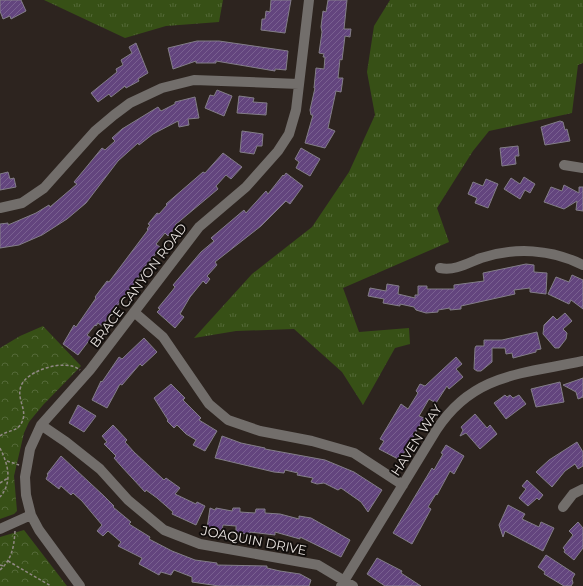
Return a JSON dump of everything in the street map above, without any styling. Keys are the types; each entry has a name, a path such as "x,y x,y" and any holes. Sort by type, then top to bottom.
{"street":[{"name":"BRACE CANYON ROAD","path":"80,586 38,530 31,515 26,494 25,477 30,449 41,425 85,375 199,227 246,187 278,151 289,134 296,110 309,0"},
{"path":"0,208 22,203 44,188 95,131 130,103 162,88 194,80 299,84"},
{"path":"564,165 583,168"},
{"path":"440,268 457,268 493,255 518,251 546,253 583,265"},
{"path":"134,312 163,337 209,404 228,420 260,431 312,441 354,453 403,485"},
{"name":"HAVEN WAY","path":"342,583 451,409 472,392 496,380 583,361"},
{"name":"JOAQUIN DRIVE","path":"41,425 66,442 100,470 128,500 164,530 200,544 318,565 342,583 353,586"},
{"path":"563,507 573,494 583,489"},
{"path":"0,529 31,515"}],"path":[{"path":"0,436 16,430 22,423 24,416 19,394 22,384 28,377 45,368 58,365 75,367 85,375"},
{"path":"0,448 6,460 8,478 5,489 0,497"},
{"path":"6,460 12,463 27,466"},
{"path":"0,482 8,478"},
{"path":"0,570 8,561 14,547 16,521"},
{"path":"8,561 51,586"},
{"path":"0,565 4,566"}],"green space":[{"path":"44,0 223,0 219,22 166,26 125,38"},
{"path":"390,0 583,0 583,63 578,65 572,113 489,131 473,151 437,208 449,242 343,288 359,332 409,328 410,344 395,348 363,405 342,372 294,329 236,331 194,338 252,274 312,227 349,172 375,115 367,72 374,26"},
{"path":"43,326 81,366 43,405 29,422 24,433 14,476 17,511 14,514 0,519 0,348 20,336"},
{"path":"24,530 67,586 0,586 0,537"}],"building":[{"path":"0,0 21,0 26,11 11,19 10,16 3,19 0,11"},
{"path":"271,0 291,0 285,33 261,30 262,19 265,19 266,11 270,12"},
{"path":"328,0 347,0 344,29 351,29 350,37 345,36 342,60 340,59 338,78 343,78 341,92 336,91 328,128 335,131 325,148 305,143 313,115 311,115 310,110 315,88 316,68 324,69 325,57 323,57 324,54 319,53 323,11 326,12"},
{"path":"197,41 219,41 288,51 286,70 275,69 275,71 216,61 216,63 196,63 196,61 173,69 168,48"},
{"path":"136,43 148,73 138,79 139,81 126,88 125,86 111,97 109,94 98,102 91,93 117,72 116,69 123,65 121,60 132,53 129,47"},
{"path":"217,90 232,96 224,116 205,108 210,95 214,96"},
{"path":"239,96 254,98 253,102 267,103 266,115 237,113"},
{"path":"195,97 199,118 188,119 189,125 179,127 178,121 153,134 139,145 138,143 118,161 86,203 67,219 42,235 19,245 0,248 0,224 8,223 8,225 36,213 49,205 50,207 77,184 74,182 102,148 105,150 115,141 112,138 122,129 158,107 161,111 175,104 175,102"},
{"path":"560,121 563,122 565,130 567,129 570,141 545,145 541,127"},
{"path":"242,131 263,134 262,146 257,146 254,154 240,152"},
{"path":"518,146 519,156 515,156 516,164 502,166 500,148"},
{"path":"301,148 320,159 310,176 296,168 299,162 295,159"},
{"path":"223,153 242,167 231,179 226,175 216,186 218,189 175,225 177,226 168,236 165,233 156,244 161,248 140,272 142,273 102,326 98,323 87,335 91,338 78,355 63,344 74,325 76,327 96,298 95,297 107,281 109,282 148,230 147,229 150,225 148,224 157,213 159,214 167,205 166,204 203,172 205,173"},
{"path":"8,172 10,179 14,178 16,187 0,190 0,174"},
{"path":"286,173 303,186 290,204 286,201 261,226 215,262 217,265 207,276 210,279 206,284 203,281 190,297 180,314 184,317 175,328 157,312 160,309 158,308 175,287 173,285 201,252 214,241 211,238 244,210 246,213 266,191 268,194"},
{"path":"524,177 535,184 530,193 525,190 520,199 504,189 511,178 520,184"},
{"path":"486,179 498,184 488,208 475,203 477,198 468,194 473,182 483,186"},
{"path":"564,185 579,193 579,187 583,187 583,211 576,210 577,201 564,209 544,202 551,187 562,191"},
{"path":"526,264 534,265 534,272 547,273 546,294 530,292 530,288 514,290 515,294 461,306 461,309 450,310 450,308 438,310 438,312 426,313 416,310 414,307 383,303 384,299 368,296 370,288 386,291 387,284 399,286 398,294 415,298 415,295 418,295 418,286 427,286 427,289 454,289 454,285 484,281 483,273"},
{"path":"572,275 583,280 583,309 571,300 569,304 548,294 556,277 569,282"},
{"path":"565,313 572,321 563,329 567,333 566,339 559,348 555,348 543,334 544,325 553,316 557,320"},
{"path":"537,332 541,349 536,350 536,352 513,358 512,353 506,354 505,348 492,348 492,362 481,371 474,369 475,348 476,346 484,346 484,340 502,340"},
{"path":"144,338 157,352 142,366 140,364 122,385 120,384 107,408 92,400 101,381 102,382 119,357 122,359"},
{"path":"456,357 462,364 456,369 463,377 449,389 447,386 436,403 429,399 419,416 424,418 402,456 400,455 398,459 379,449 384,441 380,439 401,404 408,409 418,393 416,391 420,384 425,386"},
{"path":"583,378 583,397 578,399 576,392 563,385"},
{"path":"560,382 564,402 536,407 531,389"},
{"path":"171,384 185,398 183,400 201,418 199,420 217,431 205,451 193,445 196,440 186,434 177,425 174,428 167,421 168,420 154,398"},
{"path":"505,395 507,397 510,395 513,398 519,395 526,404 506,419 494,403"},
{"path":"78,405 96,416 84,432 69,423"},
{"path":"475,414 487,428 490,425 497,434 480,449 466,433 460,436 463,430 461,427"},
{"path":"113,425 127,440 125,442 134,452 164,480 166,478 180,488 175,494 196,504 197,502 205,506 196,525 172,514 173,512 157,498 146,490 145,492 114,458 116,456 104,444 107,442 102,436"},
{"path":"222,436 241,443 265,449 325,460 354,472 382,490 368,512 361,502 341,488 338,490 324,483 317,484 311,482 313,478 297,475 298,473 285,470 284,473 274,472 215,458"},
{"path":"577,442 583,452 583,466 578,469 575,464 565,471 552,487 536,472 549,460"},
{"path":"446,445 464,456 454,474 450,471 437,495 436,494 428,507 431,509 412,544 393,533 432,468 434,470"},
{"path":"61,456 104,496 114,506 113,507 131,522 129,524 150,537 149,539 172,551 195,560 217,563 217,565 267,566 267,568 300,574 311,580 309,586 219,586 192,582 192,577 174,570 171,575 161,572 159,575 139,564 142,558 118,546 121,542 108,531 103,536 97,531 102,525 82,501 73,493 71,495 61,486 59,489 46,479 47,474"},
{"path":"527,480 543,495 539,500 537,498 528,506 519,498 526,489 522,486"},
{"path":"508,505 525,514 522,519 539,527 541,522 554,528 543,551 505,531 503,537 499,525"},
{"path":"210,508 215,510 216,508 232,511 233,508 240,508 240,512 255,513 256,509 265,509 265,513 280,514 299,519 299,516 311,518 350,540 341,557 300,537 300,539 275,532 275,535 250,532 250,534 236,533 236,526 223,525 222,531 207,528"},
{"path":"578,522 583,528 583,548 574,560 564,552 565,550 563,548 573,535 569,531"},
{"path":"546,555 575,574 572,579 573,583 571,586 564,586 544,574 545,572 538,567"},
{"path":"377,558 402,571 401,573 421,586 385,586 367,574"}]}
